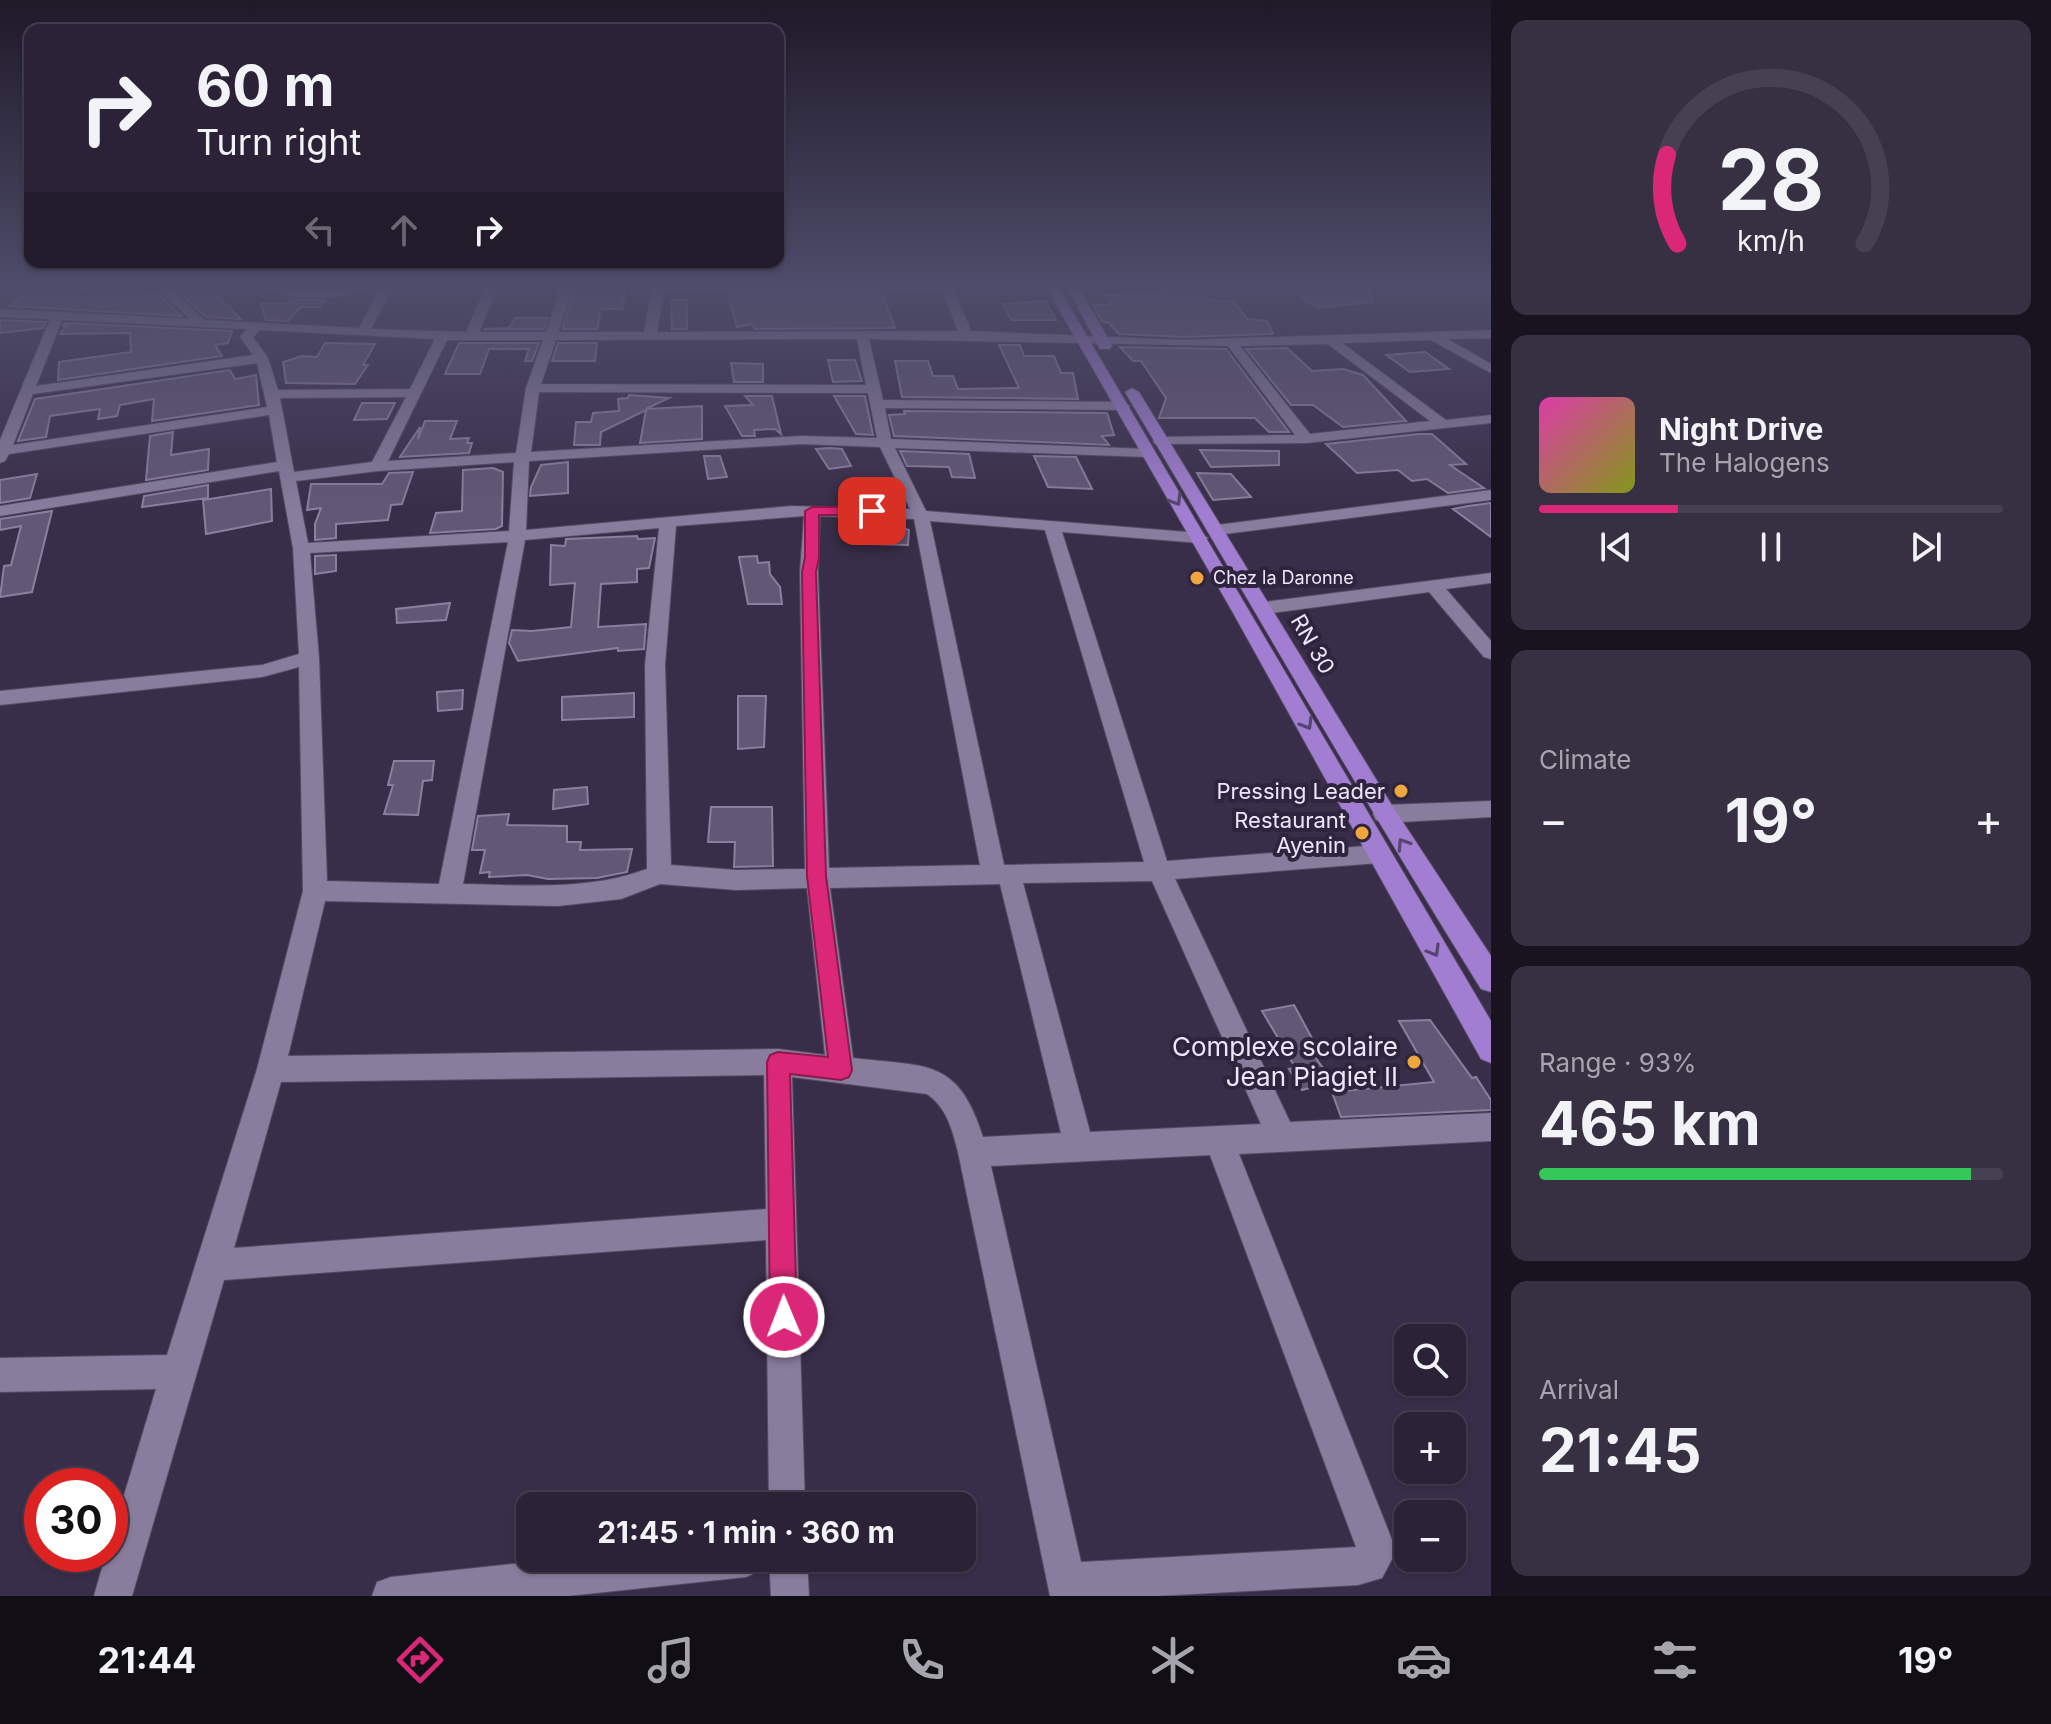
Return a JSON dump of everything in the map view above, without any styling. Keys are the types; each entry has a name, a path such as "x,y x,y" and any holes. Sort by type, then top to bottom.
{"main road":[{"name":"RN 30","path":"1102,361 1123,406 1154,447"},
{"name":"RN 30","path":"1105,361 1208,534 1379,854 1491,1049"},
{"name":"RN 30","path":"1208,534 1264,608 1384,814 1491,980"}],"street":[{"path":"1,453 38,361"},
{"path":"26,391 168,361"},
{"path":"113,1596 271,1069 315,891 309,658 301,548 274,402 262,361"},
{"path":"378,466 431,361"},
{"path":"449,893 517,536 522,460 533,388 543,361"},
{"path":"868,361 885,443 921,516 1002,874 1079,1147"},
{"path":"1246,361 1306,439"},
{"path":"1359,361 1444,425"},
{"path":"533,388 1123,406"},
{"path":"1,453 274,402 416,393"},
{"path":"0,511 287,471 522,460 785,440 1154,447 1306,439 1491,419"},
{"path":"301,548 517,536 812,511 872,511 1052,527 1208,534 1491,495"},
{"path":"812,511 809,572 817,876 841,1070"},
{"path":"659,874 655,665 668,523"},
{"path":"1052,527 1159,871 1281,1136"},
{"path":"1264,608 1491,578"},
{"path":"1433,585 1491,653"},
{"path":"0,698 262,671 309,658"},
{"path":"1384,814 1491,809"},
{"path":"315,891 558,896 621,889 659,874 736,880 1159,871 1379,854"},
{"path":"271,1069 778,1062 932,1081 943,1086 958,1105 973,1152 1067,1589 1369,1565 1374,1557 1375,1545 1219,1139"},
{"path":"778,1062 787,1492"},
{"path":"973,1152 1491,1127"},
{"path":"213,1265 782,1223"},
{"path":"0,1375 178,1372"},
{"path":"391,1596 525,1589 646,1572"},
{"path":"789,1572 790,1596"}],"building":[{"path":"63,361 185,361 58,380 59,362"},
{"path":"365,361 363,365 368,365 355,384 286,383 283,362"},
{"path":"451,361 485,361 480,374 445,374"},
{"path":"828,361 855,361 862,381 833,382"},
{"path":"895,361 928,361 933,376 953,376 958,389 1019,388 1007,361 1056,361 1061,373 1073,373 1078,399 902,397"},
{"path":"1141,361 1235,361 1289,432 1269,432 1255,418 1159,418 1166,398"},
{"path":"1256,361 1302,361 1312,371 1343,369 1363,375 1406,421 1343,427 1313,405 1291,405"},
{"path":"1395,361 1438,361 1449,369 1410,372"},
{"path":"731,363 763,364 763,382 734,382"},
{"path":"230,370 235,379 256,375 259,405 152,421 154,399 120,405 117,416 98,419 100,409 50,416 46,437 18,441 35,399"},
{"path":"629,395 669,398 646,409 702,406 702,439 640,443 646,410 601,432 600,445 574,445 576,422 591,422 593,413 619,411 618,399 628,398"},
{"path":"745,396 772,396 781,434 775,429 754,430 755,436 742,436 725,406 753,405"},
{"path":"834,396 865,396 873,435 856,434"},
{"path":"362,403 395,403 387,419 354,420"},
{"path":"904,411 1107,413 1114,435 1102,436 1109,445 894,436 889,415 905,414"},
{"path":"425,421 457,421 450,439 469,438 467,443 472,443 469,453 400,457 420,427 418,439"},
{"path":"173,432 171,455 209,449 208,470 146,480 150,436"},
{"path":"1432,434 1466,464 1450,465 1484,488 1448,493 1427,479 1412,481 1398,470 1357,473 1326,444"},
{"path":"816,449 842,449 851,466 829,469"},
{"path":"1200,450 1279,451 1279,465 1211,467"},
{"path":"900,451 969,454 975,478 952,477 949,467 907,466"},
{"path":"704,456 720,456 727,477 708,479"},
{"path":"1034,456 1076,457 1092,489 1048,487"},
{"path":"568,462 568,493 530,496 541,465"},
{"path":"493,468 503,472 502,526 496,529 430,533 436,513 462,511 463,470"},
{"path":"413,472 402,504 391,505 388,520 336,524 336,538 315,540 315,524 321,508 307,510 311,484 382,484 389,473"},
{"path":"1197,473 1231,474 1251,497 1213,500"},
{"path":"37,474 30,498 0,503 0,480"},
{"path":"208,485 208,498 142,507 144,496"},
{"path":"271,489 272,521 206,534 203,500"},
{"path":"1491,503 1491,537 1453,509 1468,506"},
{"path":"52,511 32,592 0,597 4,566 11,565 21,526 0,530 0,519"},
{"path":"863,520 884,521 889,533 899,527 909,530 908,545 870,544"},
{"path":"637,536 638,539 655,538 649,568 637,569 637,582 601,584 598,627 646,624 644,649 618,651 618,648 518,661 509,643 512,630 571,627 575,583 550,585 551,545 565,546 566,539"},
{"path":"336,555 336,571 315,574 315,556"},
{"path":"757,556 758,563 769,562 770,574 780,587 782,604 748,604 739,557"},
{"path":"450,603 446,620 397,623 396,609"},
{"path":"463,690 462,709 438,711 437,692"},
{"path":"634,693 634,717 562,720 562,697"},
{"path":"738,696 766,696 764,747 738,749"},
{"path":"394,761 434,761 432,780 423,781 418,815 384,814 393,785 388,785"},
{"path":"587,787 588,804 553,809 554,790"},
{"path":"711,807 772,807 773,866 734,867 735,842 708,842"},
{"path":"509,814 507,825 567,826 567,842 581,842 580,850 632,849 627,872 597,878 548,879 527,875 489,877 490,872 480,873 485,850 472,850 478,816"},
{"path":"1294,1005 1320,1053 1313,1054 1333,1082 1302,1090 1289,1069 1295,1067 1262,1011"},
{"path":"1430,1020 1472,1078 1476,1077 1491,1100 1491,1110 1341,1117 1332,1092 1434,1082 1399,1021"}],"place":[{"name":"Chez la Daronne","path":"1197,578"},
{"name":"Pressing Leader","path":"1401,791"},
{"name":"Restaurant Ayenin","path":"1362,833"},
{"name":"Complexe scolaire Jean Piagiet II","path":"1414,1062"}],"route":[{"path":"784,1317 778,1062 841,1070 817,876 809,572 812,511 872,511"}]}
